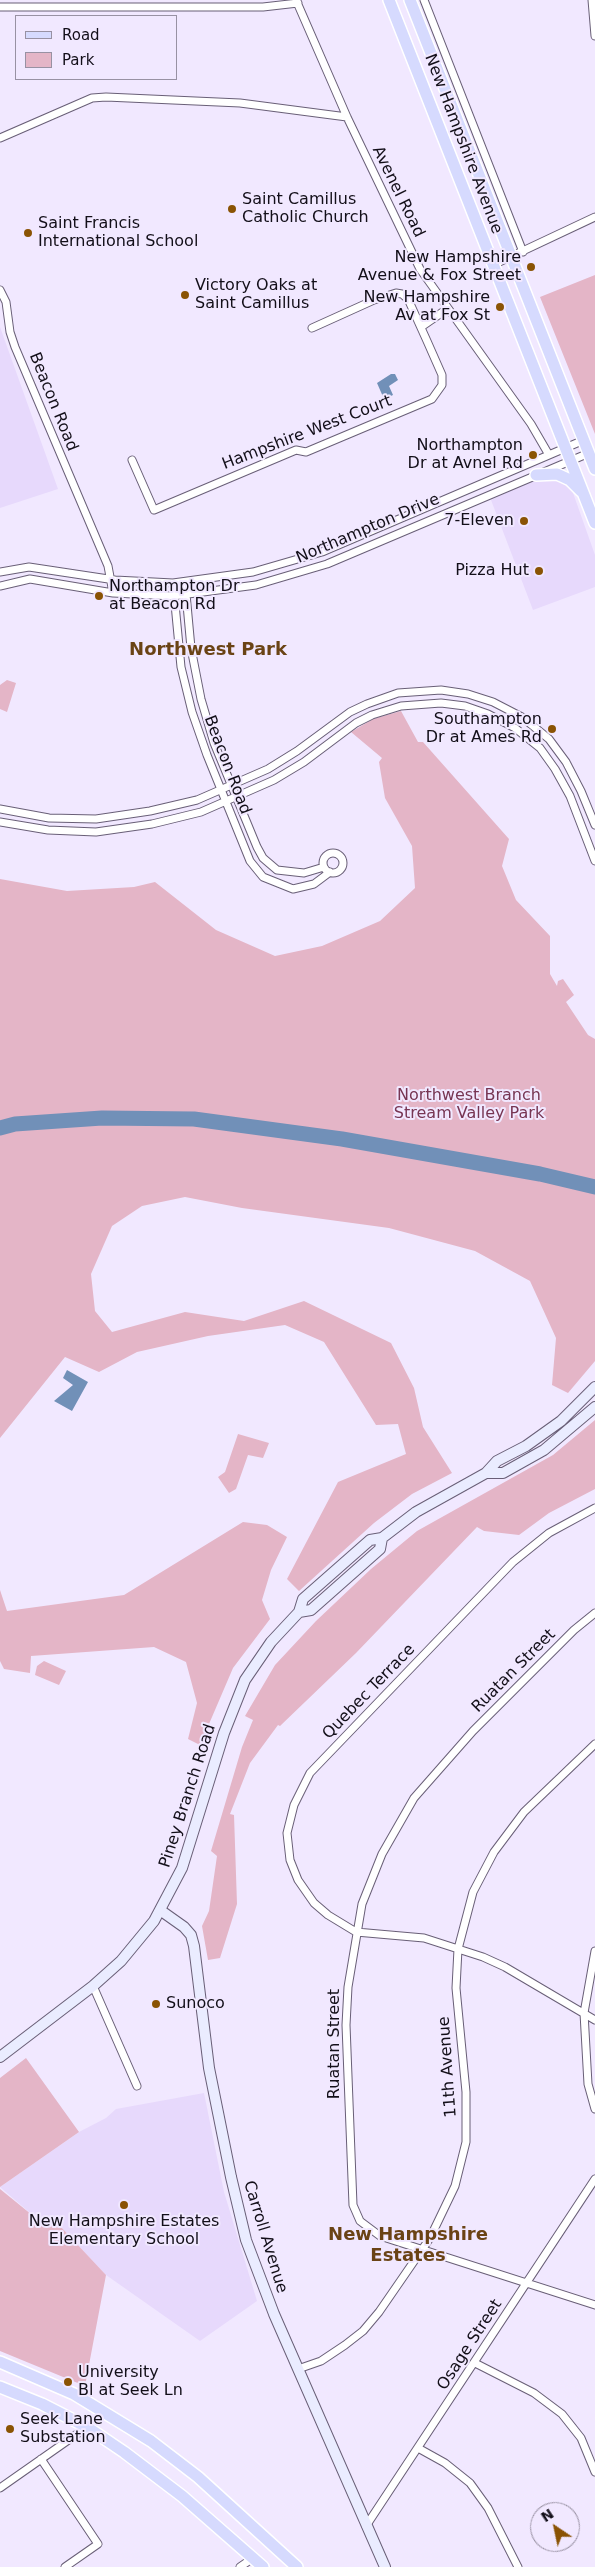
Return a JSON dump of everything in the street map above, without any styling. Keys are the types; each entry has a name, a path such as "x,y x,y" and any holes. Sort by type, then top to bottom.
{"main road":[{"name":"New Hampshire Avenue","path":"389,0 572,460 595,523"},
{"name":"New Hampshire Avenue","path":"410,0 518,254 595,469"},
{"path":"536,475 558,474 570,480 586,498"},
{"name":"Piney Branch Road","path":"0,2057 93,1986 121,1961 160,1910 182,1868 191,1845 224,1732 245,1680 271,1642 298,1612 303,1599 370,1540 382,1538 416,1512 486,1473 498,1461 526,1446 561,1421 595,1387"},
{"name":"Piney Branch Road","path":"486,1473 503,1473 544,1450 595,1407"},
{"name":"Carroll Avenue","path":"160,1910 184,1927 192,1941 209,2068 246,2240 274,2314 385,2567"},
{"path":"0,2362 74,2394 151,2441 198,2477 297,2567"},
{"path":"0,2387 42,2404 87,2428 156,2475 263,2567"}],"street":[{"path":"424,0 518,254"},
{"path":"592,0 595,36"},
{"path":"0,7 263,6 297,1"},
{"name":"Avenel Road","path":"297,1 347,117 420,269 447,309 522,410 549,455"},
{"path":"0,138 92,98 106,97 240,103 347,117"},
{"path":"493,265 595,217"},
{"name":"Beacon Road","path":"0,290 6,302 10,332 51,436 108,566 113,593"},
{"name":"Hampshire West Court","path":"132,460 154,510 296,450 306,452 432,399 442,385 442,375 408,299 396,293 374,300 312,328"},
{"path":"420,327 447,309"},
{"name":"Northampton Drive","path":"0,572 38,567 110,579 173,584 253,572 314,555 584,440"},
{"name":"Northampton Drive","path":"0,586 30,580 45,580 113,593 173,596 256,585 309,570 589,453"},
{"name":"Beacon Road","path":"173,584 186,690 197,731 250,861 264,877 292,889 314,884 327,869 296,873 277,870 269,865 257,847 214,742 201,699 191,648 186,583"},
{"path":"0,809 49,818 96,819 150,811 197,800 232,785 297,751 350,712 398,693 441,690 468,694 493,702 522,717 549,739 566,762 595,825"},
{"path":"0,822 48,830 96,832 152,824 201,812 274,780 304,762 356,723 401,706 441,702 465,706 488,714 515,728 540,748 555,769 570,796 595,860"},
{"path":"540,748 549,739"},
{"name":"Quebec Terrace","path":"356,1932 328,1916 314,1903 298,1880 290,1860 287,1832 294,1805 310,1773 513,1562 549,1533 595,1508"},
{"name":"Ruatan Street","path":"595,1613 569,1635 473,1731 414,1798 382,1854 362,1904 348,1987 346,2025 353,2205 360,2220 370,2230 380,2236 595,2305"},
{"name":"11th Avenue","path":"298,2369 321,2360 363,2331 379,2312 422,2250 455,2186 466,2142 466,2092 456,1988 458,1949 473,1892 494,1852 524,1812 595,1744"},
{"path":"356,1932 424,1938 458,1949 505,1967 595,2020"},
{"path":"595,1951 584,2013 587,2075 595,2109"},
{"path":"93,1986 137,2086"},
{"name":"Osage Street","path":"366,2526 595,2179"},
{"path":"475,2363 534,2393 562,2414 581,2438 595,2472"},
{"path":"0,2488 87,2428"},
{"path":"418,2448 445,2463 470,2483 488,2508 518,2567"},
{"path":"41,2460 98,2544 65,2567"},
{"path":"240,2567 253,2558"}],"shaded area":[{"path":"0,327 58,489 0,508"},
{"path":"550,480 561,482 572,490 595,555 595,587 533,610 491,500 532,481"},
{"name":"New Hampshire Estates Elementary School","path":"204,2093 224,2192 257,2301 200,2341 106,2275 61,2227 37,2219 0,2187 79,2132 106,2118 116,2109"}],"green space":[{"path":"595,275 595,434 540,297"},
{"path":"7,680 16,683 7,712 0,709 0,685"},
{"name":"Northwest Branch Stream Valley Park","path":"401,711 418,742 423,742 509,839 502,866 516,900 550,936 550,974 557,986 558,981 563,979 574,995 566,1002 588,1035 595,1039 595,1361 568,1393 552,1385 556,1338 530,1281 475,1251 389,1228 242,1208 185,1197 142,1206 112,1226 91,1274 95,1311 112,1332 185,1312 244,1321 304,1301 391,1343 414,1388 423,1427 452,1473 412,1494 374,1523 299,1591 287,1579 338,1482 406,1454 398,1424 376,1425 324,1342 285,1325 208,1336 137,1352 99,1372 65,1357 0,1438 0,879 67,891 134,887 155,882 216,930 275,956 322,946 380,921 415,888 412,846 385,798 379,762 382,758 351,732 373,719"},
{"path":"595,1420 595,1489 549,1513 519,1535 484,1531 477,1527 356,1653 280,1726 278,1725 250,1763 230,1814 234,1815 237,1904 220,1958 208,1960 202,1926 209,1911 217,1856 211,1851 242,1747 253,1720 245,1716 275,1665 316,1621 371,1569 417,1531 553,1455"},
{"path":"238,1434 269,1443 263,1458 248,1455 236,1489 229,1493 218,1477 225,1472"},
{"path":"243,1522 267,1525 287,1537 271,1570 262,1600 270,1619 233,1668 200,1745 188,1739 197,1703 186,1662 154,1647 31,1656 30,1673 4,1669 0,1661 0,1590 7,1611 124,1595"},
{"path":"44,1661 66,1671 59,1685 35,1675 37,1666"},
{"path":"26,2058 79,2132 0,2187 0,2078"},
{"path":"0,2189 37,2219 61,2227 106,2275 85,2386 0,2351"}],"water":[{"path":"391,374 395,374 398,380 389,386 393,395 384,399 377,383"},
{"path":"67,1370 88,1382 72,1411 54,1401 73,1385 63,1378"}],"waterway":[{"path":"0,1128 15,1124 102,1118 194,1119 342,1139 540,1174 595,1187"}],"place":[{"name":"Saint Camillus Catholic Church","path":"232,209"},
{"name":"Saint Francis International School","path":"28,233"},
{"name":"New Hampshire Avenue & Fox Street","path":"531,267"},
{"name":"Victory Oaks at Saint Camillus","path":"185,295"},
{"name":"New Hampshire Av at Fox St","path":"500,307"},
{"name":"Northampton Dr at Avnel Rd","path":"533,455"},
{"name":"7-Eleven","path":"524,521"},
{"name":"Pizza Hut","path":"539,571"},
{"name":"Northampton Dr at Beacon Rd","path":"99,596"},
{"name":"Southampton Dr at Ames Rd","path":"552,729"},
{"name":"Sunoco","path":"156,2004"},
{"name":"New Hampshire Estates Elementary School","path":"124,2205"},
{"name":"University Bl at Seek Ln","path":"68,2382"},
{"name":"Seek Lane Substation","path":"10,2429"}],"district":[{"name":"Northwest Park","path":"208,650"},
{"name":"New Hampshire Estates","path":"408,2245"}]}
